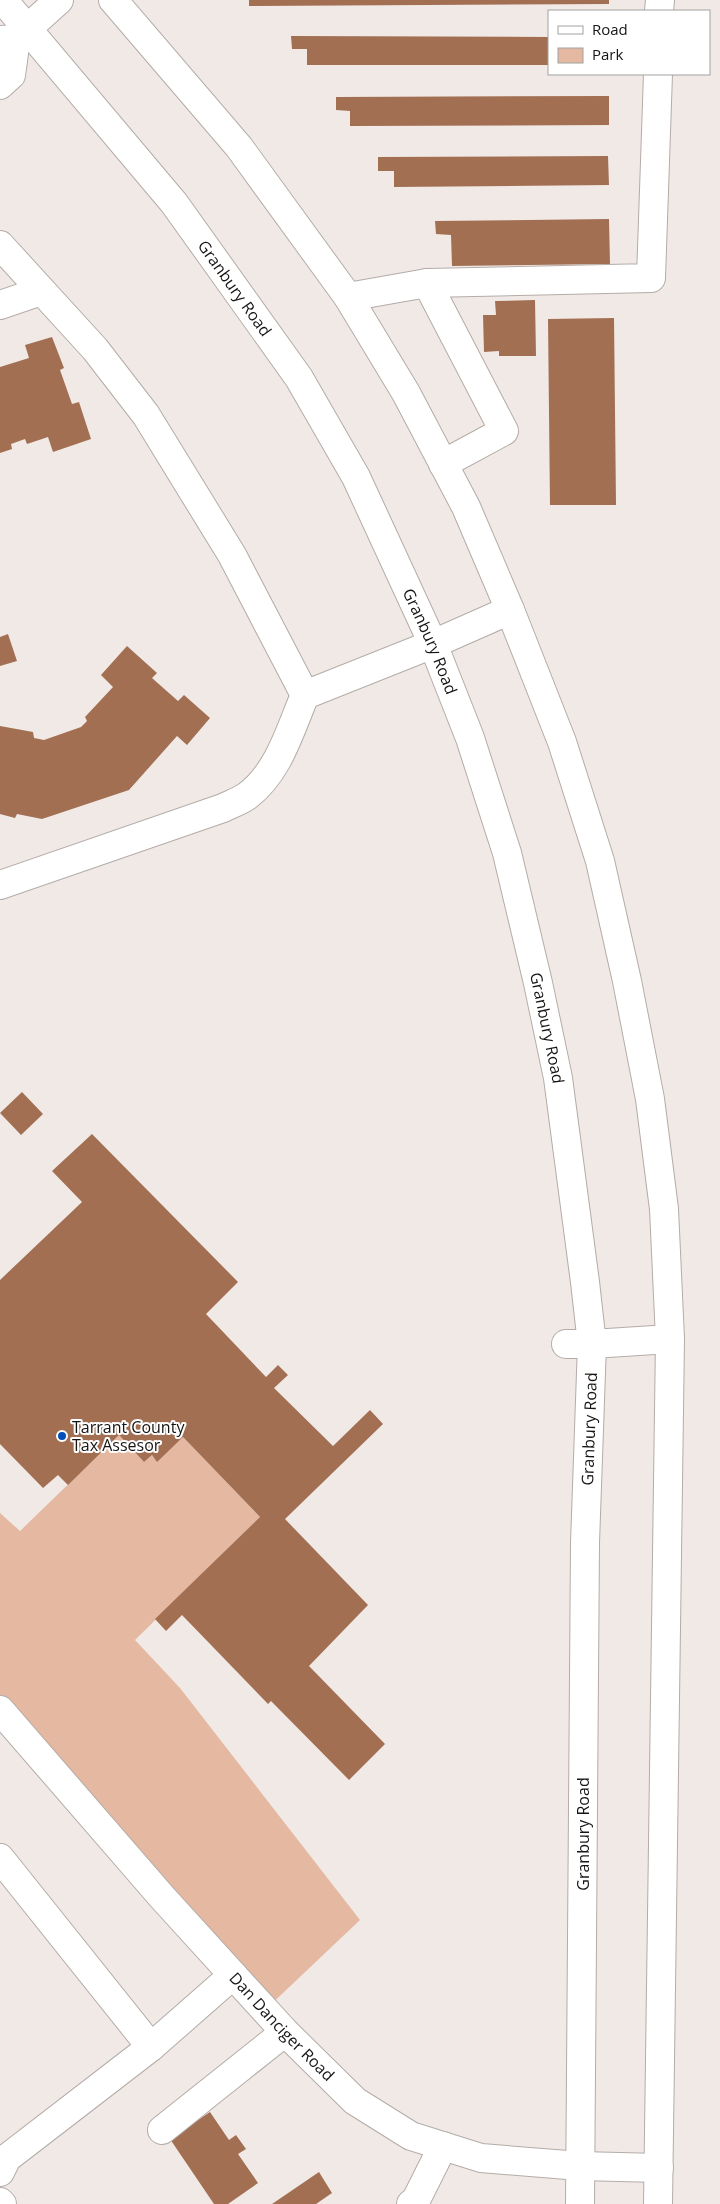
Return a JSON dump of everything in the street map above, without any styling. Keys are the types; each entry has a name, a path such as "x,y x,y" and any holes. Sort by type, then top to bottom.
{"main road":[{"name":"Granbury Road","path":"3,0 174,203 299,378 356,477 433,644 470,738 507,853 558,1078 585,1282 579,1344 585,1543 580,2204"},
{"path":"28,28 59,0"},
{"path":"113,0 239,147 348,297 406,393 466,507 510,610 562,742 600,861 627,981 650,1099 664,1209 670,1339 658,2204"},
{"path":"0,40 16,39 11,75 0,85"},
{"path":"348,297 426,283 651,278 658,75"},
{"path":"0,245 95,349 146,415 232,555 305,695"},
{"path":"426,283 504,431 443,464"},
{"path":"0,305 41,290"},
{"path":"0,885 223,808 246,796 266,779 278,759 305,695 433,644 510,610"},
{"path":"579,1344 670,1339"},
{"name":"Dan Danciger Road","path":"0,1710 162,1897 285,2032 355,2101 411,2136 481,2158 580,2166 659,2168"},
{"path":"0,1858 151,2047"},
{"path":"0,2172 7,2158 151,2047 233,1975"},
{"path":"162,2130 285,2032"},
{"path":"411,2204 416,2200 443,2146"}],"green space":[{"path":"119,1435 144,1462 152,1455 157,1461 183,1437 260,1517 135,1640 180,1688 360,1920 265,2010 0,1708 0,1513 20,1531"}],"building":[{"path":"249,0 609,0 609,4 249,6"},
{"path":"291,36 548,37 548,65 307,65 307,49 292,49"},
{"path":"609,96 609,125 350,126 350,111 336,110 336,97"},
{"path":"608,156 609,185 394,187 394,171 378,171 378,157"},
{"path":"609,219 610,264 452,266 451,235 436,234 435,221"},
{"path":"535,300 536,356 499,356 499,351 484,352 483,315 496,315 495,301"},
{"path":"614,318 616,505 550,505 548,319"},
{"path":"52,337 64,368 60,370 72,404 79,402 91,439 53,452 48,437 27,444 25,439 11,444 12,449 0,453 0,367 29,358 25,345"},
{"path":"8,634 17,661 0,666 0,637"},
{"path":"127,646 157,673 152,678 178,701 184,695 210,718 187,745 177,736 129,790 42,819 17,814 15,818 0,814 0,726 33,732 34,738 44,740 81,727 87,721 85,717 113,687 101,675"},
{"path":"22,1092 43,1114 21,1135 0,1113"},
{"path":"92,1134 238,1282 206,1314 266,1377 278,1365 288,1375 274,1388 333,1446 370,1410 383,1424 285,1519 368,1605 309,1666 385,1744 349,1780 271,1701 268,1704 182,1615 166,1631 155,1619 260,1517 183,1437 157,1462 152,1455 144,1462 119,1435 68,1485 58,1475 43,1488 0,1444 0,1280 82,1202 52,1171"},
{"path":"210,2112 229,2140 236,2135 246,2149 238,2154 258,2183 228,2204 214,2204 170,2139"},
{"path":"319,2172 332,2193 316,2204 272,2204"}],"place":[{"name":"Tarrant County Tax Assesor","path":"62,1436"}]}
